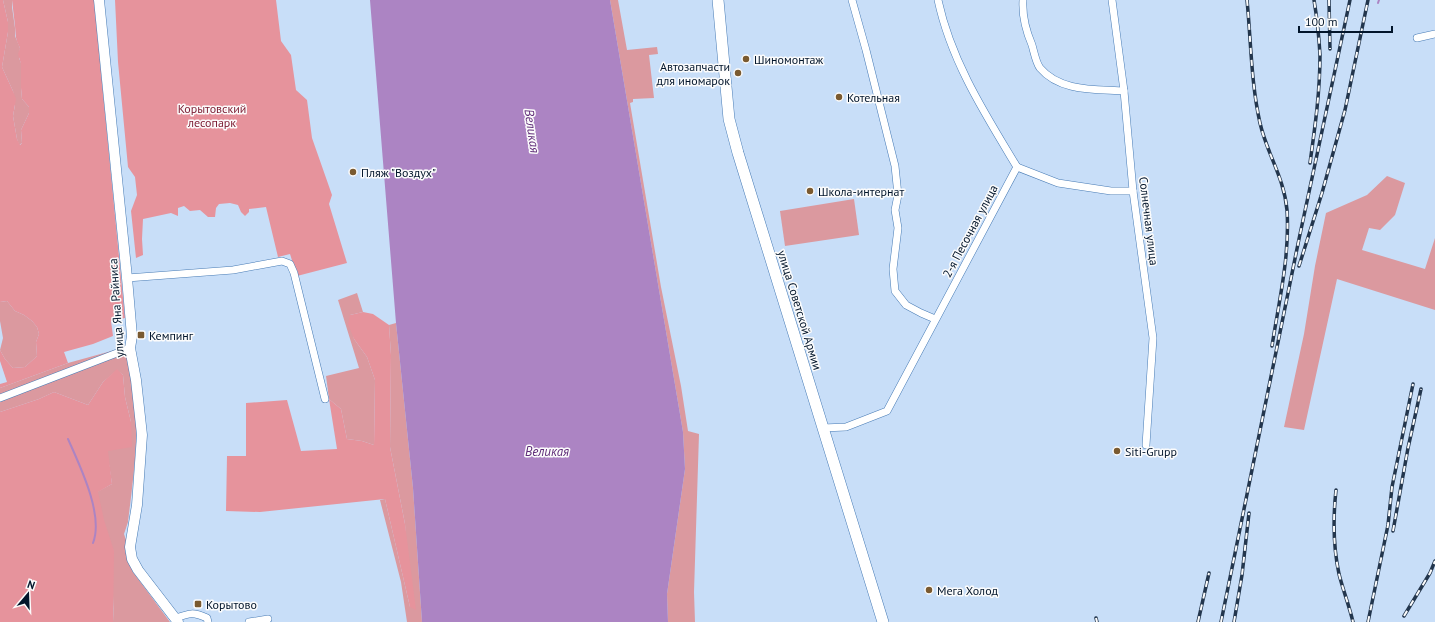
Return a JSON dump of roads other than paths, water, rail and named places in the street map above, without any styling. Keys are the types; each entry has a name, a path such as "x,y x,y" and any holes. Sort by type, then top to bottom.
{"main road":[{"name":"улица Советской Армии","path":"718,0 729,119 738,153 883,622"}],"street":[{"name":"улица Яна Райниса","path":"99,0 127,278 132,336 130,348 136,380 142,435 137,505 130,547 132,559 138,570 151,589 177,620"},
{"path":"852,0 895,166 898,195 895,210 898,228 893,269 895,291 906,305 935,319"},
{"path":"938,0 942,19 968,85 1017,167 1058,183 1111,191 1133,191"},
{"path":"1023,0 1023,10 1027,33 1039,67 1052,79 1078,88 1124,91"},
{"name":"Солнечная улица","path":"1112,0 1124,91 1133,191 1153,338 1146,445"},
{"path":"1417,38 1435,34"},
{"name":"2-я Песочная улица","path":"823,428 846,427 887,411 1017,167"},
{"path":"127,278 233,270 282,261 290,264 294,272 325,399"},
{"path":"0,398 130,348"},
{"path":"177,620 189,613 207,618 208,622"},
{"path":"249,622 268,619"}],"water":[{"name":"Великая","path":"370,0 610,0 683,432 685,469 667,594 668,622 422,622 413,488 396,323"}],"waterway":[{"path":"68,439 84,476 93,505 96,532 93,543"}],"railway":[{"path":"1247,0 1257,108 1263,134 1279,176 1287,210 1287,244 1281,295 1272,346"},
{"path":"1310,163 1317,109 1320,69 1319,41 1314,0"},
{"path":"1329,0 1330,49"},
{"path":"1221,622 1299,239 1350,0"},
{"path":"1299,266 1322,193 1345,110 1368,0"},
{"path":"1368,622 1388,525 1392,487 1413,384"},
{"path":"1393,531 1408,448 1421,389"},
{"path":"1336,490 1334,511 1336,553 1339,574 1353,622"},
{"path":"1234,622 1242,575 1249,513"},
{"path":"1404,616 1430,573 1435,561"},
{"path":"1198,622 1209,573"},
{"path":"1096,618 1097,622"}],"place":[{"name":"Шиномонтаж","path":"746,59"},
{"name":"Автозапчасти для иномарок","path":"738,73"},
{"name":"Котельная","path":"839,97"},
{"name":"Пляж \"Воздух\"","path":"353,172"},
{"name":"Школа-интернат","path":"810,191"},
{"name":"Кемпинг","path":"141,335"},
{"name":"Siti-Grupp","path":"1117,451"},
{"name":"Мега Холод","path":"929,590"},
{"name":"Корытово","path":"198,604"}],"park label":[{"name":"Корытовский лесопарк","path":"212,115"}]}
